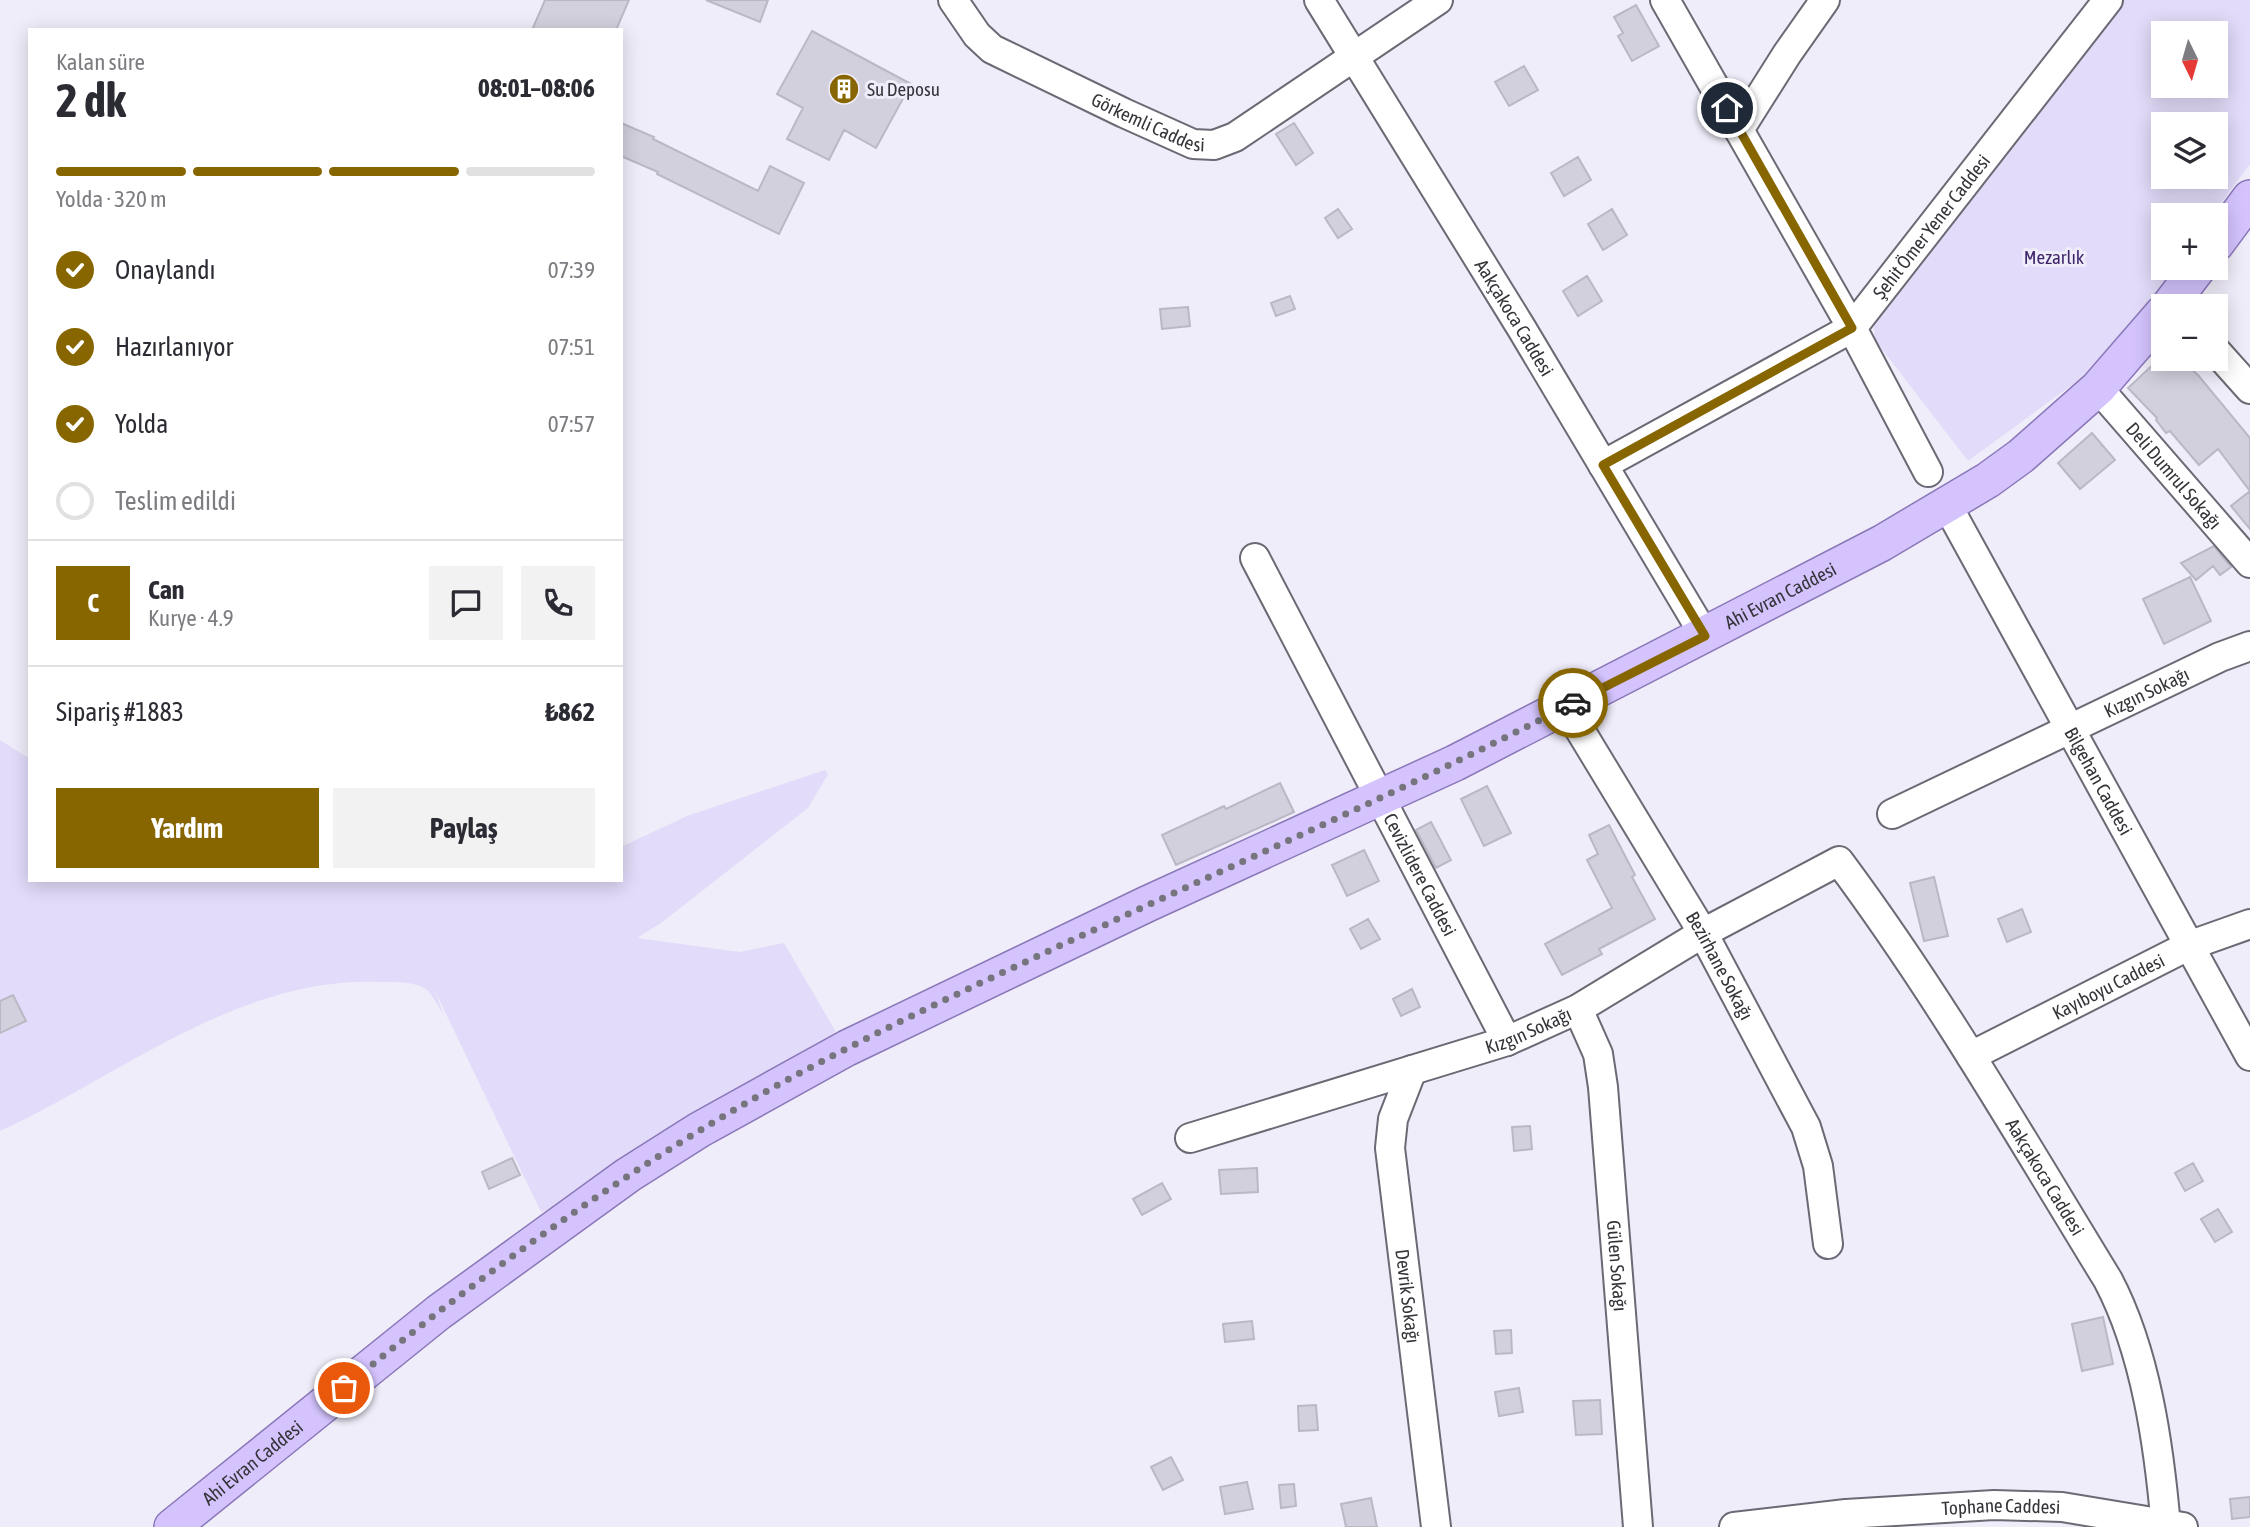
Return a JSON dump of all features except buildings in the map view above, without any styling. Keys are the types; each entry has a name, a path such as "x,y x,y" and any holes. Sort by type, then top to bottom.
{"main road":[{"path":"2228,228 2250,198"},
{"name":"Ahi Evran Caddesi","path":"172,1527 439,1312 588,1203 699,1130 847,1048 1381,798 1566,707 1882,543 1947,505 2021,456 2098,388 2151,328"}],"street":[{"name":"Görkemli Caddesi","path":"953,0 977,35 992,48 1193,144 1214,145 1235,137 1438,0"},
{"name":"Aakçakoca Caddesi","path":"1319,0 1522,329 1705,636"},
{"path":"1665,0 1852,328 1928,472"},
{"path":"1739,130 1825,0"},
{"name":"Şehit Ömer Yener Caddesi","path":"1603,465 1852,328 2108,0"},
{"path":"2228,364 2250,389"},
{"name":"Deli Dumrul Sokağı","path":"2098,388 2250,562"},
{"name":"Bilgehan Caddesi","path":"1947,505 2250,1056"},
{"name":"Cevizlidere Caddesi","path":"1255,558 1507,1041"},
{"name":"Kızgın Sokağı","path":"1892,814 2220,657 2250,646"},
{"name":"Bezirhane Sokağı","path":"1566,707 1703,933 1806,1127 1818,1166 1825,1203 1828,1244"},
{"name":"Aakçakoca Caddesi","path":"1839,860 1887,925 1971,1056 2108,1280 2124,1311 2136,1343 2172,1526"},
{"name":"Kızgın Sokağı","path":"1190,1138 1507,1041 1578,1009 1703,933 1839,860"},
{"name":"Kayıboyu Caddesi","path":"1971,1056 2188,946 2250,924"},
{"name":"Gülen Sokağı","path":"1578,1009 1598,1054 1604,1087 1638,1527"},
{"name":"Devrik Sokağı","path":"1412,1070 1393,1119 1390,1149 1436,1527"},
{"name":"Tophane Caddesi","path":"1734,1527 1846,1514 1994,1506 2062,1507 2172,1526"}],"green space":[{"name":"Mezarlık","path":"2124,0 2250,0 2250,164 2221,203 2151,203 2151,280 2165,280 2155,294 2151,294 2151,299 2127,332 2076,382 1968,461 1875,340 1873,318"},
{"path":"0,740 28,758 28,882 623,882 623,846 687,816 825,770 828,774 808,808 661,923 637,938 740,952 784,943 839,1037 555,1209 541,1212 435,991 444,1016 426,989 409,983 327,985 277,995 229,1012 182,1034 0,1131"}],"way so far":[{"path":"344,1388 439,1312 578,1210 675,1145 768,1091 847,1048 964,991 1381,798 1573,703"}],"place":[{"name":"Su Deposu","path":"844,89"}],"route":[{"path":"1573,703 1705,636 1603,465 1852,328 1727,108"}]}
